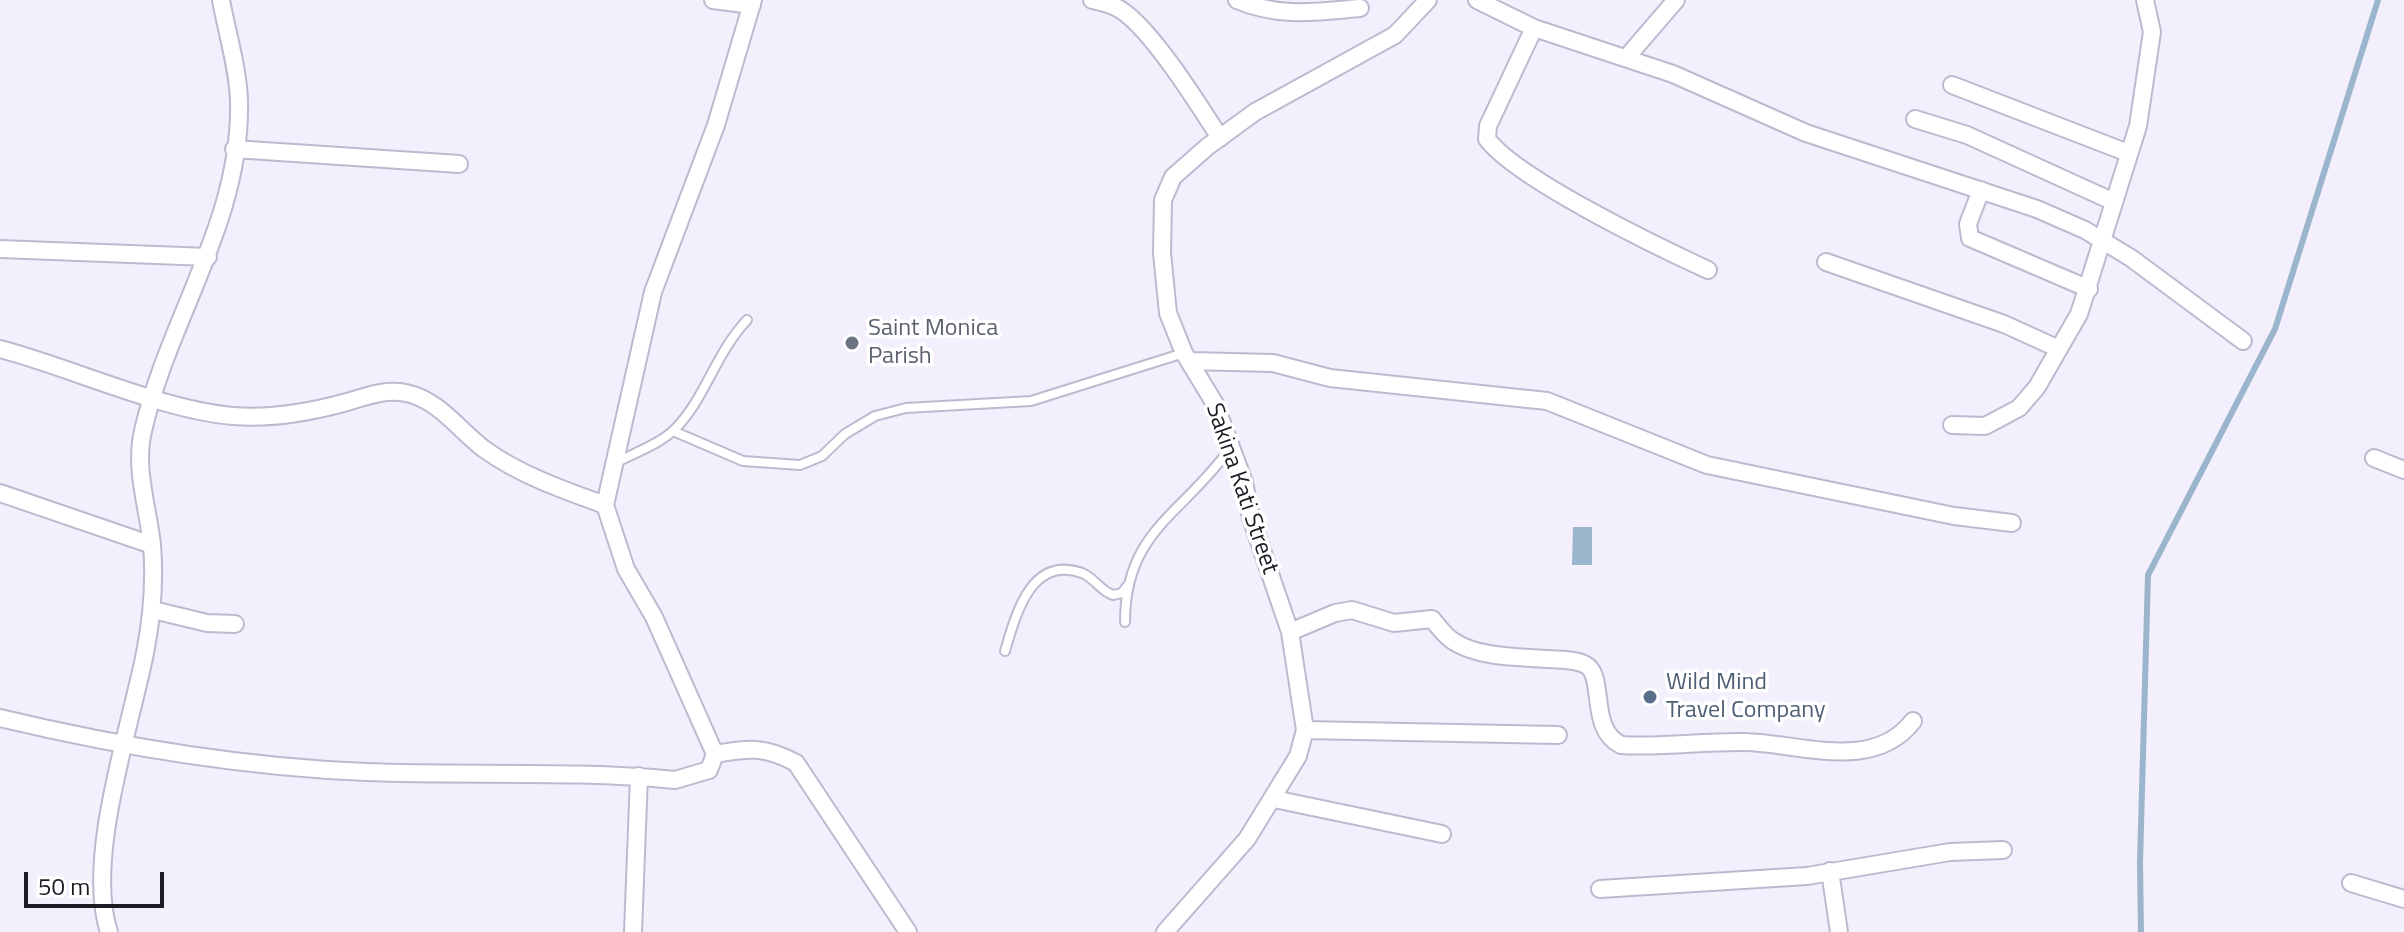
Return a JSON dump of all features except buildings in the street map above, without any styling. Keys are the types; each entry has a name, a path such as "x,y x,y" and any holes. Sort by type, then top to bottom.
{"street":[{"path":"109,932 102,905 101,880 122,747 153,610 152,545 139,464 142,432 152,397 208,257 228,190 234,149 239,101 221,0"},
{"path":"0,718 122,747 200,759 365,772 639,776 675,780 709,770 715,754 654,617 626,569 605,505 611,465 653,292 716,125 753,3 713,0"},
{"path":"1092,0 1120,9 1133,19 1187,85 1220,138"},
{"path":"1237,0 1278,13 1300,15 1360,8"},
{"name":"Sakina Kati Street","path":"1165,932 1247,839 1298,756 1305,730 1290,632 1251,518 1244,482 1215,404 1187,357 1168,313 1163,283 1163,200 1173,177 1220,138 1255,112 1395,35 1428,0"},
{"path":"1477,0 1534,28 1627,57 1806,133 2037,209 2101,240 2164,281 2243,341"},
{"path":"1627,57 1676,0"},
{"path":"1952,425 1985,426 2019,408 2031,397 2068,339 2089,289 2112,201 2138,126 2152,32 2145,0"},
{"path":"1534,28 1488,126 1487,139 1495,150 1567,195 1708,270"},
{"path":"1952,85 2128,153"},
{"path":"1915,119 1967,135 2112,201"},
{"path":"234,149 459,164"},
{"path":"1981,190 1968,224 1970,238 2089,289"},
{"path":"0,249 208,257"},
{"path":"1826,262 2004,324 2059,349"},
{"path":"0,349 197,410 246,416 293,413 347,402 368,393 408,394 436,406 484,449 515,467 605,505"},
{"path":"1187,357 1273,363 1330,378 1547,401 1707,465 1954,516 2012,523"},
{"path":"2374,458 2404,470"},
{"path":"0,493 152,545"},
{"path":"153,610 207,623 235,624"},
{"path":"1290,632 1335,613 1352,610 1394,623 1432,619 1454,642 1495,655 1569,661 1587,666 1595,677 1599,715 1615,742 1621,745 1742,742 1823,752 1851,751 1885,744 1901,736 1913,721"},
{"path":"1305,730 1558,735"},
{"path":"715,754 744,749 773,750 796,763 908,932"},
{"path":"633,932 639,776"},
{"path":"1274,799 1442,834"},
{"path":"1600,889 1830,871 1950,852 2003,850"},
{"path":"1830,871 1839,932"},
{"path":"2351,883 2404,899"}],"lane":[{"path":"611,465 673,431 692,409 727,341 747,320"},
{"path":"673,431 743,461 800,465 822,456 845,434 875,416 906,408 1031,401 1187,357"},
{"path":"1005,651 1027,592 1045,574 1058,569 1085,574 1113,595 1122,593 1146,540 1213,472 1231,446"},
{"path":"1125,622 1128,584"}],"water":[{"path":"1573,527 1592,527 1592,565 1572,565"}],"waterway":[{"path":"2141,932 2148,575 2275,329 2378,0"}],"place":[{"name":"Saint Monica Parish","path":"852,343"},
{"name":"Wild Mind Travel Company","path":"1650,697"}]}
